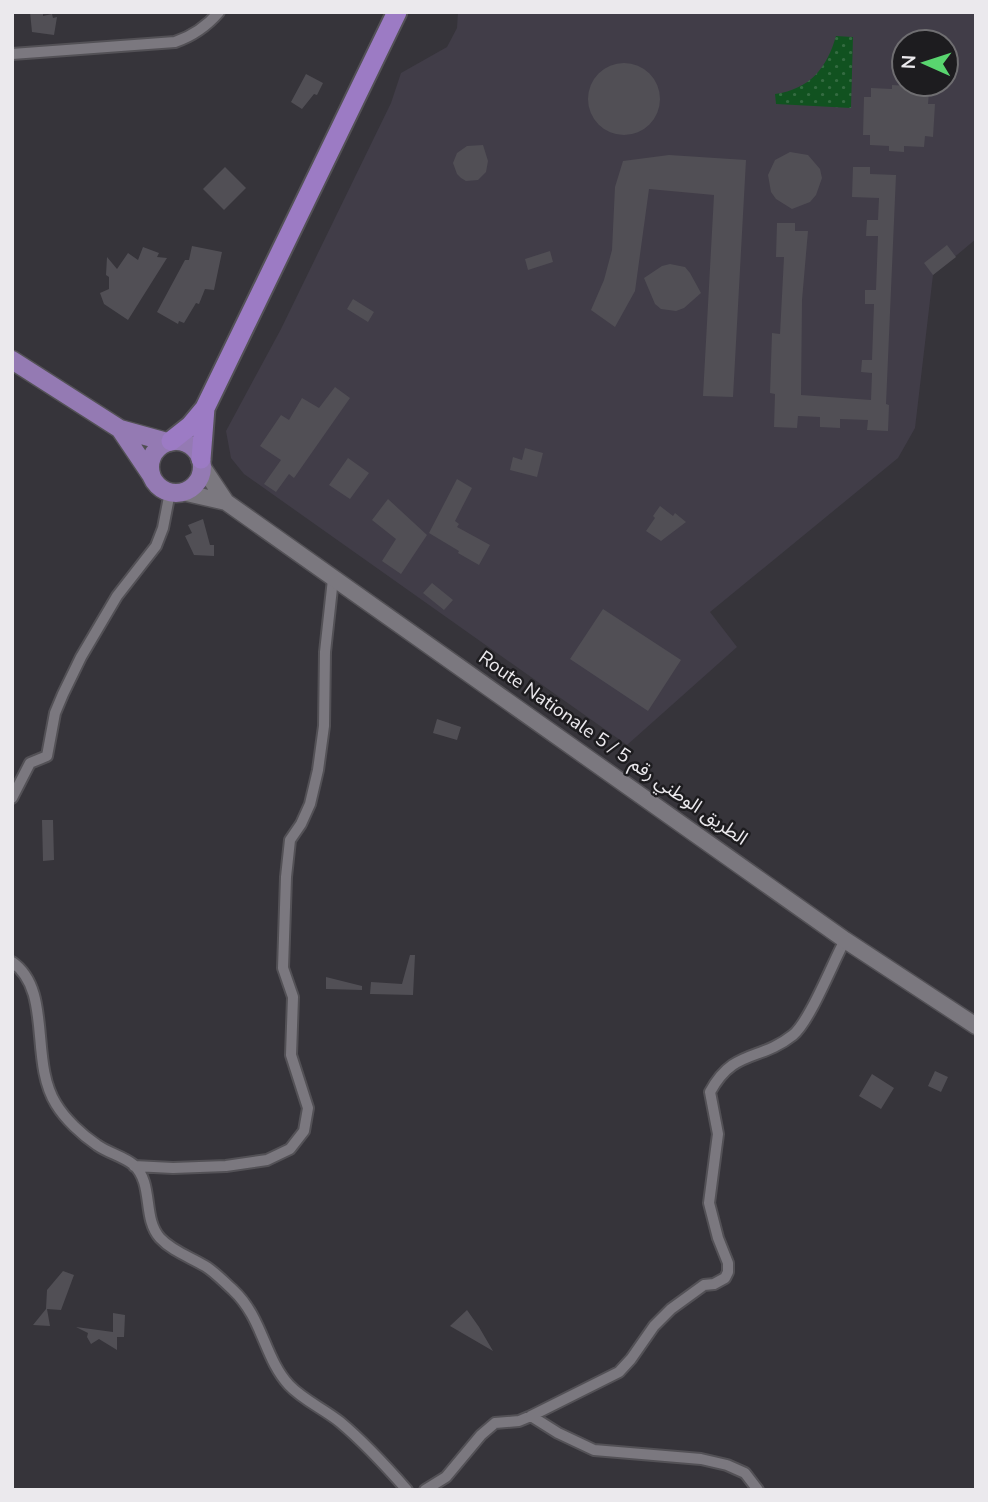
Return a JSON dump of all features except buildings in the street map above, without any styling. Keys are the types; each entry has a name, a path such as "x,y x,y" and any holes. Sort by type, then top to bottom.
{"highway":[{"path":"169,442 190,426 205,408 397,12"},
{"path":"202,462 205,408"}],"main road":[{"path":"12,360 120,429 169,442"},
{"path":"120,429 158,486 226,502"},
{"path":"151,475 150,465 159,447 178,441 192,446 226,502"},
{"path":"176,492 197,483 202,462"},
{"name":"Route Nationale 5 / الطريق الوطني رقم 5","path":"226,502 845,940 976,1026"}],"street":[{"path":"12,54 175,42 190,37 219,12"},
{"path":"12,798 30,763 47,756 55,713 81,657 117,596 156,546 176,492"},
{"path":"12,962 24,970 32,986 38,1012 39,1047 44,1079 56,1104 75,1127 97,1145 134,1166 173,1168 226,1167 267,1160 290,1149 304,1131 308,1108 291,1055 293,997 283,968 286,877 290,840 310,804 318,770 324,726 325,652 333,579"},
{"path":"425,1490 446,1477 481,1435 495,1423 519,1421 619,1372 631,1359 642,1340 671,1309 704,1286 725,1278 728,1264 709,1203 718,1134 710,1092 727,1067 778,1045 795,1033 808,1014 845,940"},
{"path":"134,1166 142,1179 150,1224 161,1239 179,1253 207,1268 236,1292 258,1322 275,1364 289,1385 339,1422 379,1458 407,1490"},
{"path":"531,1416 558,1433 594,1450 701,1459 727,1465 744,1473 758,1490"}],"shaded area":[{"path":"458,12 976,12 976,239 933,275 915,428 898,458 710,612 737,647 627,745 244,474 231,458 226,431 281,329 391,103 401,73 447,47 457,28"}],"green space":[{"path":"836,36 853,37 851,108 776,104 775,94 798,87 815,75 828,58"}]}
